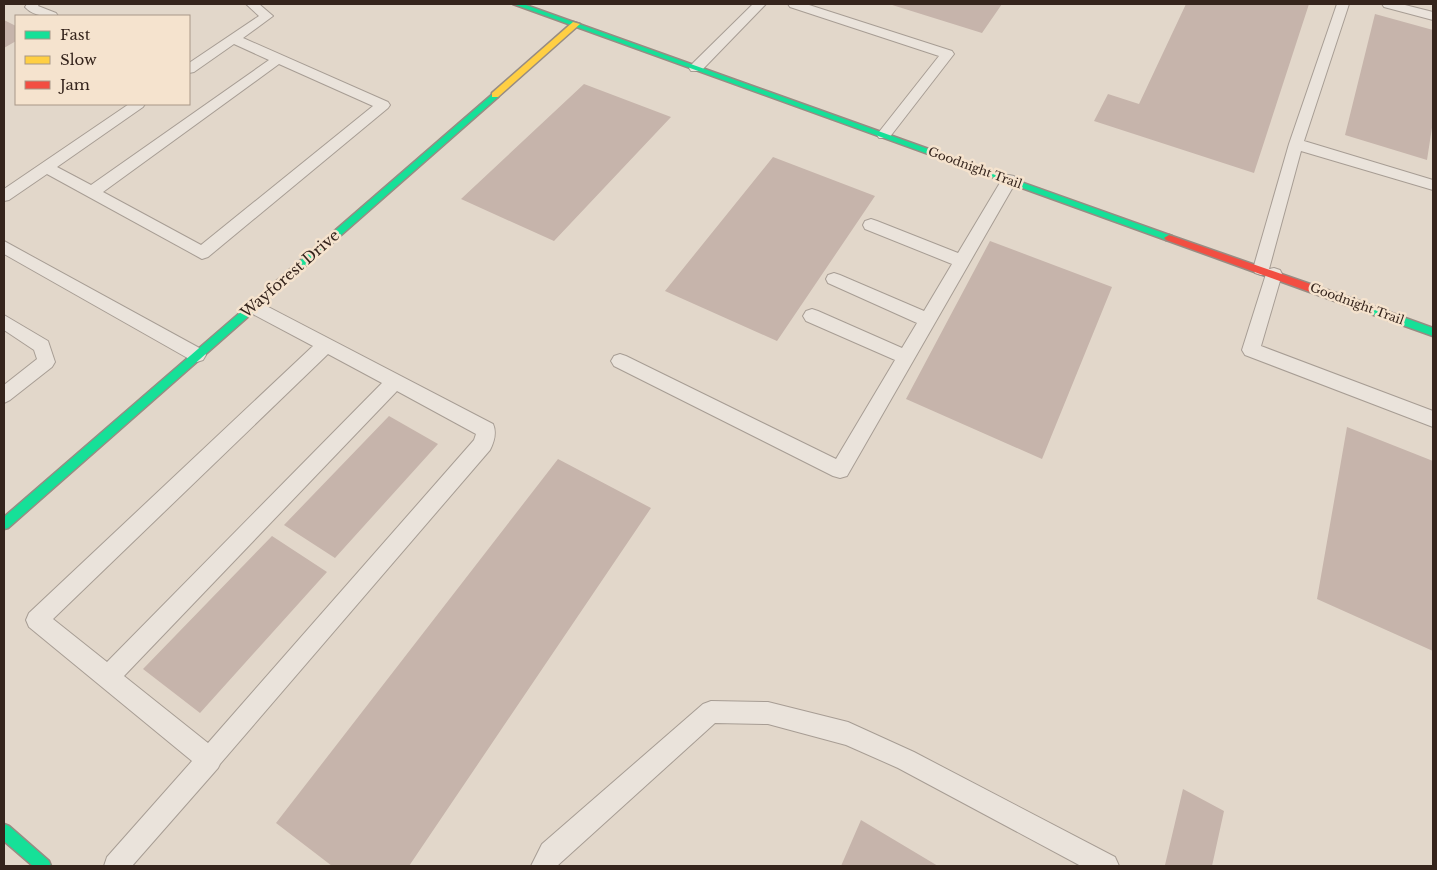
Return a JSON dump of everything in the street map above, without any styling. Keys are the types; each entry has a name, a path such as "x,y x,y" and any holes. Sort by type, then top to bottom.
{"street":[{"name":"Goodnight Trail","path":"517,4 1433,332"},
{"name":"Wayforest Drive","path":"4,524 576,24"},
{"path":"4,831 44,866"}],"lane":[{"path":"33,4 31,7 50,15"},
{"path":"190,69 267,16 252,4"},
{"path":"696,68 760,4"},
{"path":"794,4 947,54 884,135"},
{"path":"1343,4 1296,144 1251,350 1433,419"},
{"path":"1388,4 1433,16"},
{"path":"46,167 202,253 383,105 233,39"},
{"path":"92,192 278,59"},
{"path":"4,196 137,105"},
{"path":"1296,144 1433,185"},
{"path":"620,361 840,470 1009,180"},
{"path":"871,225 962,261"},
{"path":"4,247 197,355"},
{"path":"834,279 928,320"},
{"path":"116,866 484,444 486,430 253,306"},
{"path":"812,316 906,357"},
{"path":"4,322 42,346 46,362 4,395"},
{"path":"210,760 37,620 326,345"},
{"path":"108,677 395,382"},
{"path":"543,866 551,852 711,712 768,713 848,734 906,760 1106,866"}],"building":[{"path":"889,4 1002,4 982,33"},
{"path":"1186,4 1309,4 1254,173 1094,121 1108,94 1139,104"},
{"path":"1375,14 1433,30 1433,121 1427,160 1345,135"},
{"path":"4,20 15,26 15,42 4,48"},
{"path":"584,84 671,117 554,241 461,199"},
{"path":"773,157 875,196 777,341 665,291"},
{"path":"990,241 1112,287 1042,459 906,399"},
{"path":"389,416 438,444 335,558 284,525"},
{"path":"1347,427 1433,461 1433,651 1317,599"},
{"path":"558,459 651,508 409,866 332,866 276,823"},
{"path":"272,536 327,572 200,713 143,669"},
{"path":"1183,789 1224,811 1212,866 1165,865"},
{"path":"861,820 938,866 841,866"}],"traffic: fast":[{"path":"517,4 1169,238"},
{"path":"4,524 495,95"},
{"path":"1361,306 1433,332"},
{"path":"4,831 44,866"}],"traffic: slow":[{"path":"495,95 576,24"}],"traffic: jam":[{"path":"1169,238 1361,306"}]}
